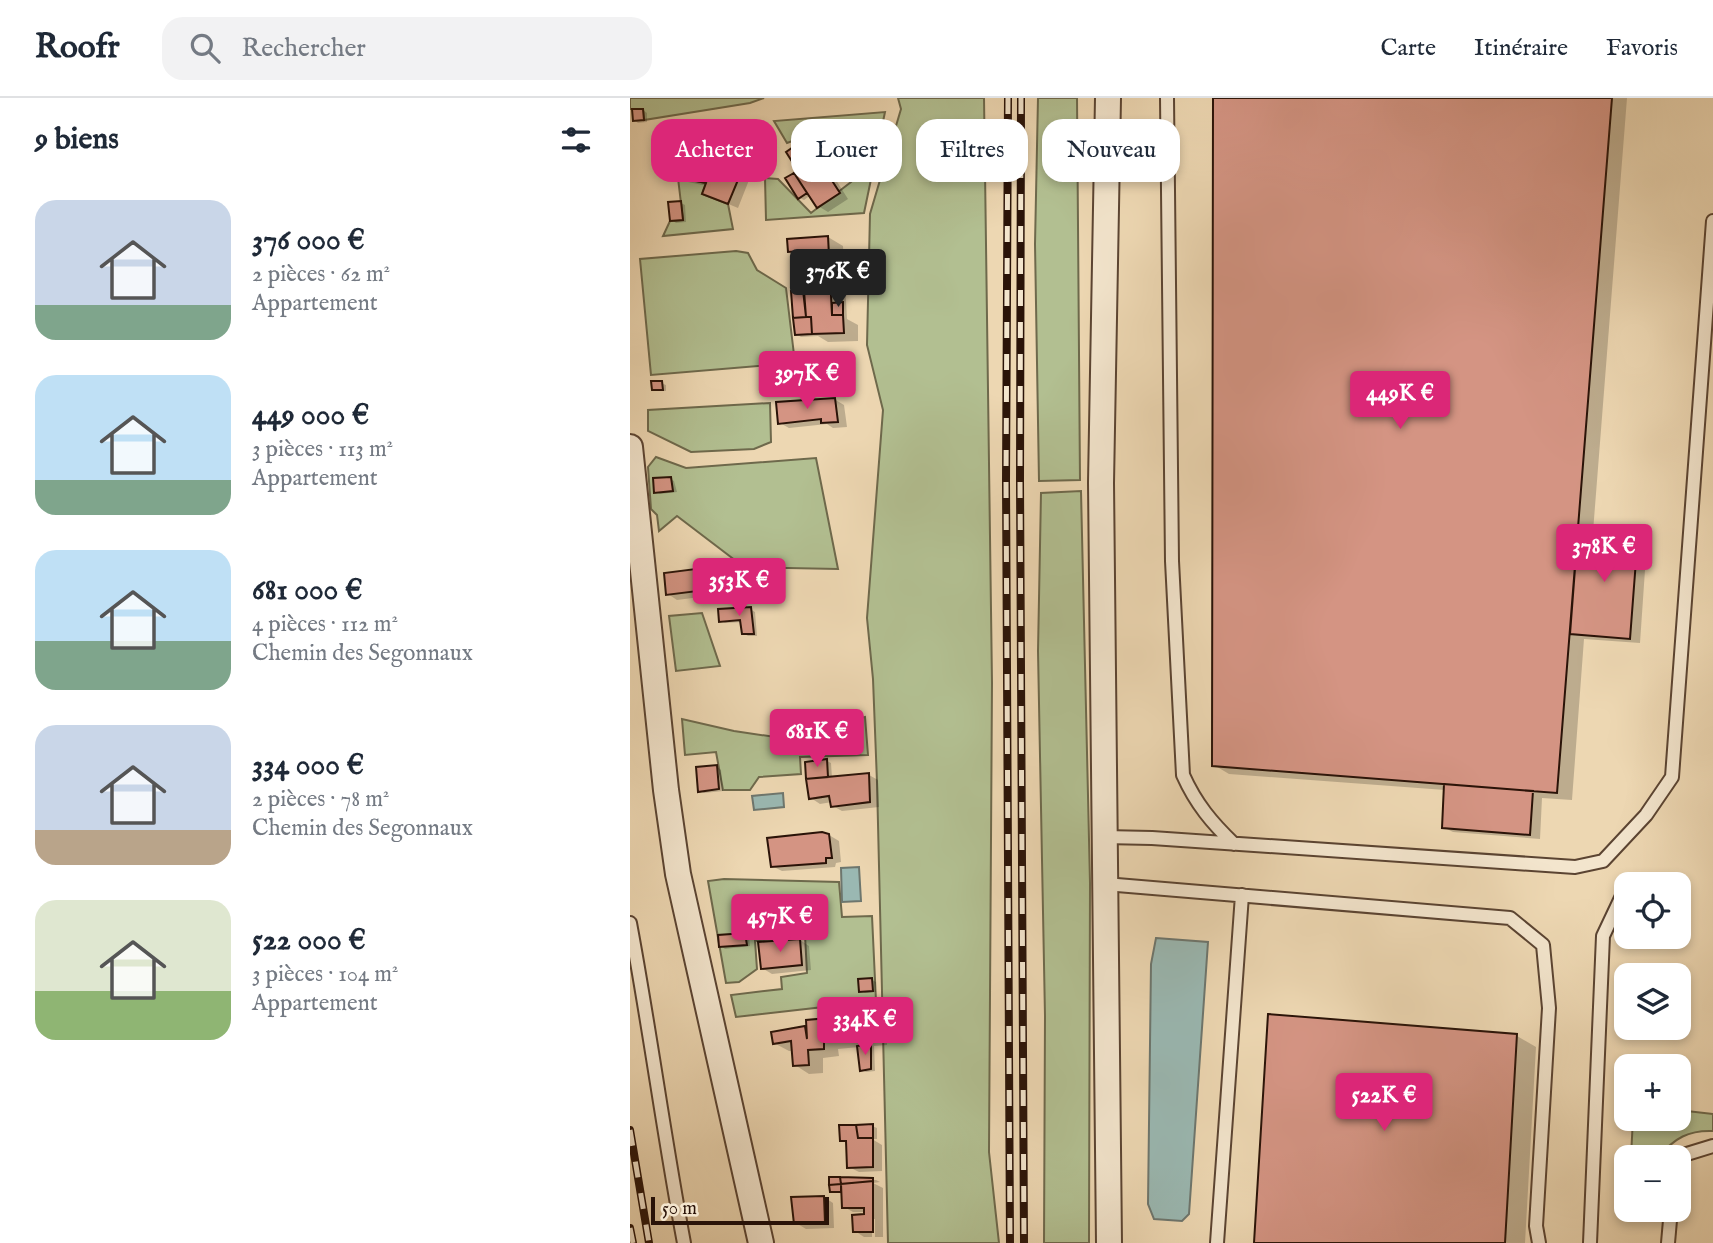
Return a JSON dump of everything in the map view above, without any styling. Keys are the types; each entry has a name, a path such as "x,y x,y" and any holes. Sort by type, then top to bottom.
{"street":[{"path":"1108,98 1101,483 1109,1243"},
{"path":"630,447 666,790 678,874 761,1243"}],"lane":[{"path":"1167,98 1172,561 1183,775 1195,800 1211,823 1234,844"},
{"path":"1104,837 1575,867 1603,861 1646,815 1672,777 1713,221"},
{"path":"1105,884 1510,918 1543,945 1549,1008 1536,1226 1539,1243"},
{"path":"1217,1243 1241,895"},
{"path":"1590,1243 1603,936 1614,913"},
{"path":"630,923 684,1243"},
{"path":"1691,1153 1713,1146"},
{"path":"1668,1243 1670,1222"}],"green space":[{"path":"630,98 764,98 750,103 644,120 643,109 630,109"},
{"path":"898,98 984,98 984,119 916,119 916,182 985,182 992,683 989,1152 999,1243 888,1243 877,782 873,679 867,618 883,410 867,345 870,214 879,182 902,182 902,119 898,119 901,109"},
{"path":"1038,98 1077,98 1077,119 1042,119 1042,182 1078,182 1080,480 1039,481 1035,244"},
{"path":"885,112 884,119 799,119"},
{"path":"791,120 791,142 787,143 777,126 777,121"},
{"path":"778,179 811,213 851,182 870,182 864,213 766,220 765,182 777,182"},
{"path":"678,182 706,183 702,194 728,204 733,229 663,236 670,221 683,220"},
{"path":"736,251 748,253 757,270 786,288 795,363 651,375 640,259"},
{"path":"770,403 771,442 754,449 691,452 648,431 648,410"},
{"path":"656,457 686,468 816,458 838,569 744,567 677,516 659,531 657,515 651,509 648,467"},
{"path":"1081,491 1090,883 1089,1243 1044,1243 1045,1016 1038,651 1041,493"},
{"path":"702,613 720,666 676,671 669,616"},
{"path":"865,717 868,755 800,757 801,774 759,777 750,790 723,790 716,752 685,755 682,719 775,737"},
{"path":"724,879 839,882 842,917 872,916 876,1001 736,1017 731,995 782,989 781,977 807,973 805,935 755,941 757,969 739,982 726,983 708,881"},
{"path":"1691,1111 1713,1114 1713,1131 1683,1136 1670,1145 1632,1145 1632,1131 1691,1131"}],"water":[{"path":"783,793 784,807 754,810 752,796"},
{"path":"859,867 861,901 842,902 841,868"},
{"path":"1156,938 1208,942 1189,1214 1182,1221 1154,1219 1148,1204 1151,964"}],"building":[{"path":"1213,98 1612,98 1557,793 1212,766"},
{"path":"632,109 643,109 644,120 633,121"},
{"path":"791,175 791,182 800,182 807,193 798,199 785,178"},
{"path":"701,182 737,182 728,204 702,194 706,183"},
{"path":"800,182 833,182 840,193 817,208"},
{"path":"681,201 683,220 670,221 668,202"},
{"path":"828,236 832,315 843,315 844,333 812,334 811,317 806,317 801,251 788,252 787,239"},
{"path":"803,290 806,317 793,318 791,291"},
{"path":"843,302 843,315 832,315 832,303"},
{"path":"811,317 812,334 795,335 793,318"},
{"path":"651,381 662,381 663,390 652,390"},
{"path":"835,398 838,422 821,423 821,419 778,424 776,402"},
{"path":"671,477 673,491 654,493 653,478"},
{"path":"1578,529 1638,534 1630,639 1570,634"},
{"path":"727,565 730,587 666,595 664,573"},
{"path":"751,607 754,634 742,634 740,620 719,622 718,609"},
{"path":"827,759 828,777 806,779 805,762"},
{"path":"717,765 719,789 698,792 696,767"},
{"path":"869,773 870,802 831,807 829,796 809,799 806,779"},
{"path":"1444,784 1533,791 1530,835 1442,828"},
{"path":"822,832 829,834 832,858 826,858 826,863 771,867 767,838"},
{"path":"745,933 747,945 719,947 718,935"},
{"path":"800,939 802,965 761,969 758,942"},
{"path":"872,978 873,991 859,992 858,979"},
{"path":"872,1003 873,1037 824,1042 824,1049 808,1050 809,1065 793,1066 791,1041 773,1044 771,1032 805,1026 807,1039 806,1020 828,1018 827,1008"},
{"path":"1268,1014 1517,1034 1505,1243 1254,1243"},
{"path":"871,1044 871,1069 860,1071 857,1046"},
{"path":"873,1124 873,1138 858,1138 856,1125"},
{"path":"839,1125 856,1125 858,1138 873,1138 873,1167 847,1168 846,1141 840,1141"},
{"path":"829,1177 840,1177 841,1184 829,1185"},
{"path":"840,1177 873,1178 873,1181 841,1184"},
{"path":"873,1181 873,1232 853,1232 852,1215 864,1214 864,1208 842,1208 841,1184"},
{"path":"841,1184 841,1192 830,1192 829,1185"},
{"path":"824,1196 825,1223 794,1224 791,1197"}],"railway":[{"path":"1008,98 1006,481 1010,1243"},
{"path":"1021,98 1024,1243"},
{"path":"630,1130 649,1243"},
{"path":"630,1228 633,1243"}]}
